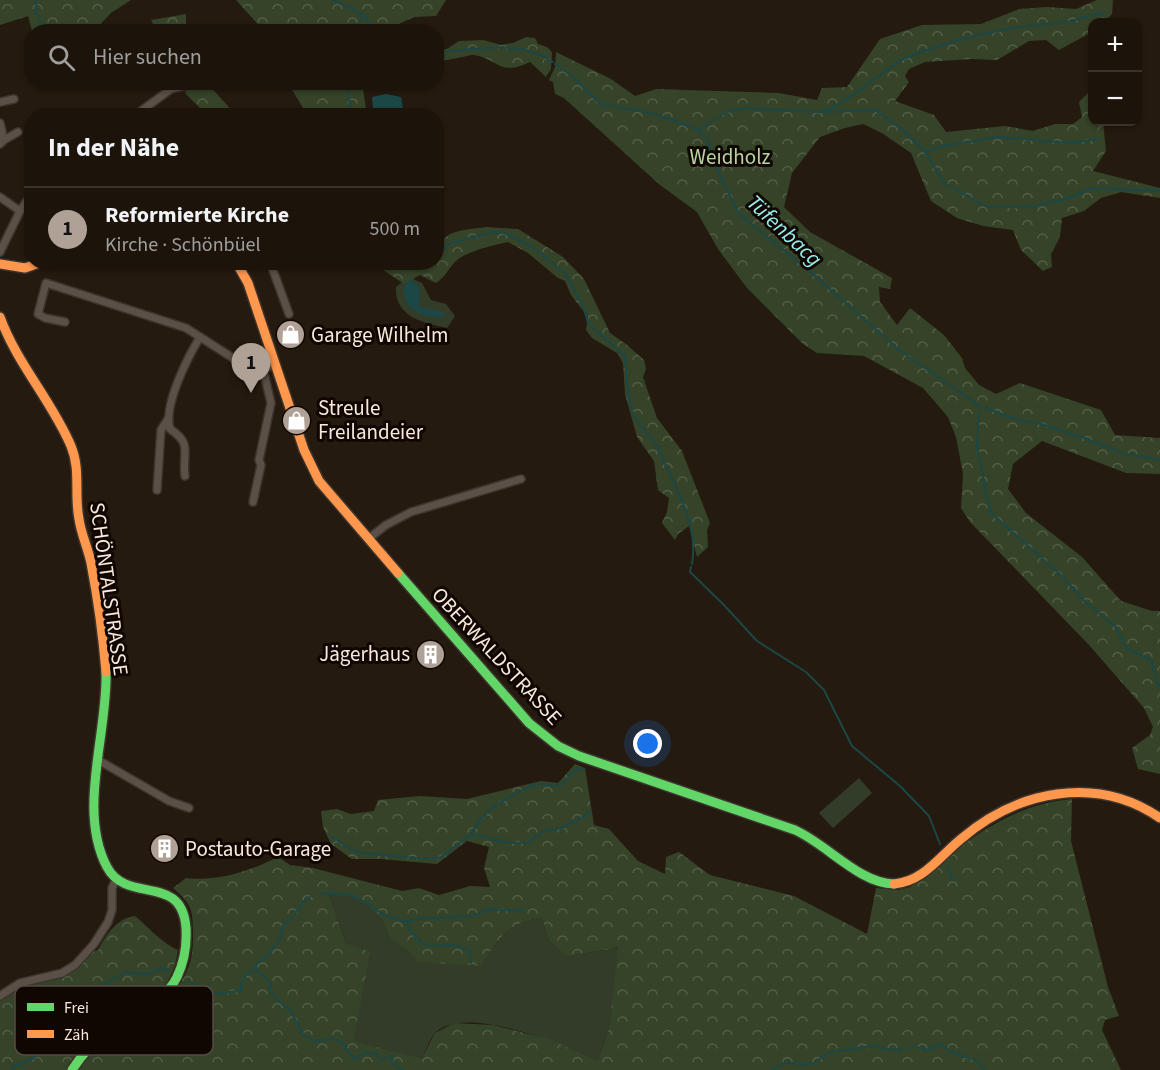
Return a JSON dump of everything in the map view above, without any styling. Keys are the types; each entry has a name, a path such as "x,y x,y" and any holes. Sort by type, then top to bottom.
{"street":[{"path":"145,108 170,90"},
{"path":"0,102 14,99"},
{"path":"0,123 2,142 18,132"},
{"path":"0,196 20,211"},
{"path":"0,252 24,205"},
{"path":"0,264 24,268"},
{"name":"OBERWALDSTRASSE","path":"242,270 304,450 312,469 328,494 530,723 558,746 579,756 811,837 876,882 901,884 921,876 960,839 988,819 1017,804 1042,797 1079,792 1108,795 1129,801 1160,818"},
{"path":"273,270 289,314"},
{"path":"65,322 45,318 38,314 46,283 177,325 247,367 263,369 275,365"},
{"name":"SCHÖNTALSTRASSE","path":"0,317 8,336 69,440 76,462 78,516 90,561 104,657 106,698 94,791 96,830 105,862 116,880"},
{"path":"157,490 161,430 168,419 181,373 200,337"},
{"path":"253,502 271,403 263,369"},
{"path":"168,419 170,429 184,442 185,477"},
{"path":"368,539 392,521 411,512 520,479"},
{"path":"98,760 170,801 189,808"},
{"path":"15,986 62,973 75,965 94,944 108,922 112,910 112,888 116,880 128,886 165,893 178,901 186,918 182,966 172,986"},
{"path":"0,996 15,986"},
{"path":"72,1070 83,1055"}],"green space":[{"path":"0,0 131,0 111,13 101,24 30,24 28,16 0,25"},
{"path":"236,0 446,0 436,16 414,17 399,24 258,24"},
{"name":"Weidholz","path":"1097,0 1113,0 1112,14 1108,18 1088,18 1088,34 1059,50 1046,40 1029,41 997,60 925,62 909,69 905,76 909,82 895,101 934,115 946,132 1005,126 1033,131 1055,124 1073,124 1082,117 1079,102 1088,93 1088,126 1103,126 1106,151 1093,171 1160,188 1160,198 1121,192 1101,198 1084,211 1062,218 1060,237 1051,254 1052,267 1043,271 1021,250 1013,230 983,226 957,218 931,201 911,153 882,133 863,124 820,137 792,173 784,207 810,232 892,278 890,289 879,287 880,302 897,325 910,308 944,335 979,385 996,394 1020,383 1101,410 1115,435 1160,438 1160,474 1126,473 1042,441 1013,464 1008,489 1026,513 1082,557 1121,601 1152,611 1160,611 1160,774 1138,769 1132,748 1150,735 1153,727 1144,708 1089,645 970,522 961,508 963,474 956,437 948,417 923,388 864,356 817,353 803,344 747,288 718,249 697,212 660,185 564,98 555,94 553,82 549,80 555,67 556,52 611,79 635,96 656,89 779,93 817,100 822,88 847,87 880,39 922,25 981,24 1019,9 1047,7 1076,9"},
{"path":"186,14 186,24 153,24 151,20"},
{"path":"526,37 535,38 538,44 547,47 552,52 551,69 546,77 530,62 511,68 473,55 444,61 444,49 459,41 483,40 501,45"},
{"path":"186,90 213,90 230,108 200,108 185,93"},
{"path":"292,90 363,90 366,108 303,108"},
{"path":"486,227 518,229 563,257 584,279 610,333 644,360 646,369 643,377 657,418 682,451 710,523 707,530 708,547 697,557 689,526 678,534 675,540 662,523 667,512 669,498 658,490 654,461 637,437 625,394 623,363 617,353 592,338 586,330 588,317 571,295 565,281 558,278 528,253 508,242 461,257 436,283 420,275 404,284 383,270 444,270 444,238 459,231"},
{"path":"409,277 422,283 431,300 446,304 455,316 447,328 420,321 405,312 397,297 396,287"},
{"path":"575,764 585,768 594,825 609,829 638,861 665,874 666,857 679,852 710,875 794,896 867,934 876,888 899,890 910,887 966,843 1004,819 1047,803 1072,799 1071,841 1108,987 1119,1016 1105,1020 1102,1030 1121,1070 78,1070 87,1055 213,1055 213,986 177,986 186,974 192,955 193,931 189,906 173,888 186,878 222,877 256,867 278,857 290,865 313,868 402,891 419,888 439,895 470,886 490,887 484,868 489,847 467,841 437,864 352,859 331,844 323,827 321,811 337,809 351,814 374,811 378,800 419,796 467,799 541,781 558,783","holes":["329,894 360,899 382,920 390,940 407,950 418,962 481,966 505,933 521,923 542,918 548,940 567,957 618,947 609,1028 598,1060 548,1039 493,1025 454,1023 435,1033 422,1058 353,1041 371,952 346,943"]},
{"path":"859,778 872,793 833,828 819,813"},
{"path":"329,894 360,899 382,920 390,940 407,950 419,962 481,965 505,933 521,923 542,918 548,940 567,957 619,947 609,1028 598,1060 540,1037 491,1025 469,1023 450,1025 435,1033 422,1058 352,1041 371,953 346,943"},
{"path":"135,916 161,940 178,950 174,967 164,986 17,986 59,971 98,950 108,933 129,917"},
{"path":"15,987 15,1055 77,1055 67,1070 0,1070 0,1001"}],"water":[{"path":"386,94 401,97 403,108 373,108 372,97"},
{"path":"409,280 419,287 418,307 437,310 447,316 429,316 412,308 404,293"}],"waterway":[{"path":"35,0 37,7 35,11 40,17"},
{"path":"333,0 364,15 359,24"},
{"path":"698,130 727,112 745,108 820,112 841,103 901,60 923,51 973,36 1013,28 1072,21 1104,12"},
{"path":"365,16 370,24"},
{"path":"444,52 497,47 512,48 526,50 553,62"},
{"name":"Tüfenbacg","path":"555,64 572,76 600,104 664,117 698,130 708,140 713,161 739,214 813,274 898,349 980,406 979,409"},
{"path":"347,90 351,108"},
{"path":"824,112 875,110 905,132 925,152 944,183 987,207 1029,207 1065,199 1094,188 1160,191"},
{"path":"926,152 942,146 999,137 1069,143 1098,139"},
{"path":"444,248 448,244 493,232 504,233 531,246 566,274 584,309 588,323 625,356 632,411 658,448 688,516 693,539 692,564"},
{"path":"986,408 1011,418 1041,424 1084,438 1122,453 1160,460"},
{"path":"979,412 979,422"},
{"path":"978,424 978,435"},
{"path":"977,439 990,512 1062,576 1084,601 1116,627 1126,648 1151,660 1157,683 1160,686"},
{"path":"691,567 690,572 757,641 806,672 824,690 852,746 900,786 929,816 940,844"},
{"path":"471,835 483,817 507,798 535,784 560,785 574,771 583,769"},
{"path":"331,836 355,851 438,858 473,835 503,842 528,843 544,831 562,828 590,811"},
{"path":"947,866 953,880"},
{"path":"322,893 350,895 384,915 406,922 416,919 473,916 489,909 524,911"},
{"path":"256,970 256,963 263,961 281,938 282,927 311,896"},
{"path":"406,922 420,942 435,946 451,945 470,951 471,963"},
{"path":"101,986 125,972 148,974 162,968 169,971"},
{"path":"213,994 241,991 241,983 248,972 256,970 271,983 269,990 290,1010 303,1034 314,1041 332,1039 340,1041 355,1059 365,1052 377,1054 382,1060 390,1055 393,1057 392,1063 402,1070"},
{"path":"189,981 197,986"},
{"path":"908,1048 928,1050 940,1044 953,1052 975,1060 985,1070"},
{"path":"773,1070 785,1062 803,1065 813,1063 831,1052 873,1046 893,1050 902,1049"},
{"path":"12,1070 13,1067 36,1055"}],"traffic: fast":[{"path":"398,573 529,723 558,746 579,756 795,830 868,877 894,884"},
{"path":"106,672 94,796 94,821 98,845 107,867 116,878 127,885 165,894 175,900 182,911 186,940 182,965 172,986"},
{"path":"72,1070 83,1055"}],"traffic: slow":[{"path":"0,264 24,268"},
{"path":"241,270 248,283 304,450 319,481 398,573"},
{"path":"0,317 16,351 63,429 74,455 79,519 94,577 106,672"},
{"path":"894,884 905,882 923,873 983,823 1007,809 1032,800 1057,794 1084,793 1110,796 1135,804 1160,818"}],"place":[{"name":"Garage Wilhelm","path":"290,335"},
{"name":"Reformierte Kirche","path":"251,393"},
{"name":"Streule Freilandeier","path":"297,420"},
{"name":"Jägerhaus","path":"431,654"},
{"name":"Postauto-Garage","path":"164,849"}]}
